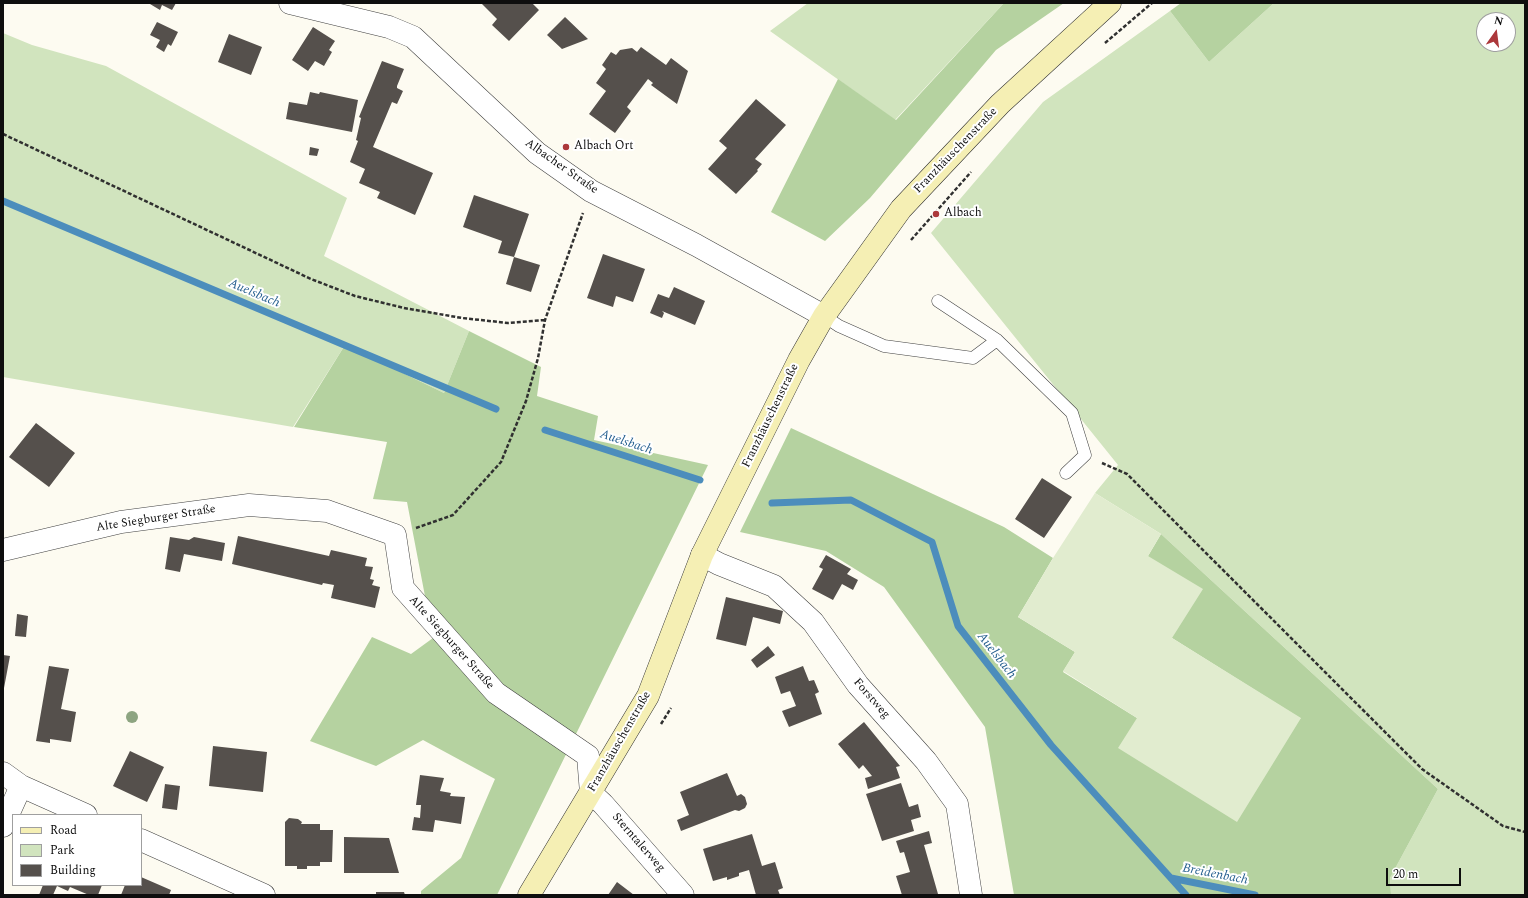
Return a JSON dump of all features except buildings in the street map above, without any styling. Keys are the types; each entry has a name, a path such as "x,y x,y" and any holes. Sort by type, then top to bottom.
{"street":[{"name":"Albacher Straße","path":"290,3 389,27 413,38 537,153 591,190 696,245 824,316"},
{"name":"Franzhäuschenstraße","path":"529,895 648,696 702,555 799,360 824,316 901,209 1000,104 1110,3"},
{"name":"Alte Siegburger Straße","path":"3,550 121,522 249,505 327,511 395,535 402,588 496,693 588,756 591,792"},
{"name":"Forstweg","path":"702,555 719,564 774,586 813,622 858,685 926,761 957,804 971,895"},
{"path":"3,773 21,786 84,814"},
{"path":"3,826 21,786"},
{"name":"Sterntalerweg","path":"591,792 604,804 683,895"},
{"path":"142,840 264,895"}],"lane":[{"path":"938,301 997,340 1072,413 1085,455 1066,473"},
{"path":"824,316 839,326 884,346 973,358 997,340"}],"path":[{"path":"1104,43 1152,3"},
{"path":"3,134 311,279 355,296 404,308 462,318 508,323 545,320"},
{"path":"909,241 972,171"},
{"path":"395,535 453,516 501,462 526,401 538,358 545,320 591,190"},
{"path":"1085,455 1127,474 1422,769 1503,826 1525,832"},
{"path":"659,727 670,711 672,704"}],"green space":[{"path":"808,3 1004,3 895,120 770,31"},
{"path":"1004,3 1064,3 996,50 870,198 825,241 771,212 838,79 896,120"},
{"path":"1181,3 1274,3 1209,62 1170,11"},
{"path":"1274,3 1525,3 1525,895 1391,895 1390,878 1438,789 1161,534 1095,493 1118,465 931,233 1043,102 1170,11 1209,62"},
{"path":"3,33 32,45 106,66 347,198 324,256 469,331 444,393 345,345 293,427 3,377"},
{"path":"469,331 541,367 537,396 598,416 594,440 708,465 497,895 421,895 421,891 461,858 495,779 423,740 376,766 310,741 372,637 411,654 433,638 407,502 373,499 387,442 294,427 345,345 444,393"},
{"path":"791,428 1004,527 1053,558 1018,617 1075,652 1063,672 1137,718 1301,719 1172,638 1148,556 1161,534 1438,789 1390,878 1391,895 1014,895 985,727 884,587 826,551 740,532"},
{"path":"1095,493 1161,534 1148,556 1203,589 1172,638 1301,718 1237,822 1118,748 1137,718 1063,671 1075,652 1018,617 1053,558"}],"waterway":[{"name":"Auelsbach","path":"3,201 496,409"},
{"name":"Auelsbach","path":"545,430 700,480"},
{"name":"Auelsbach","path":"772,503 851,500 932,542 958,626 1051,745 1186,895"},
{"name":"Breidenbach","path":"1171,878 1255,895"}],"place":[{"name":"Albach Ort","path":"566,147"},
{"name":"Albach","path":"936,214"}]}
